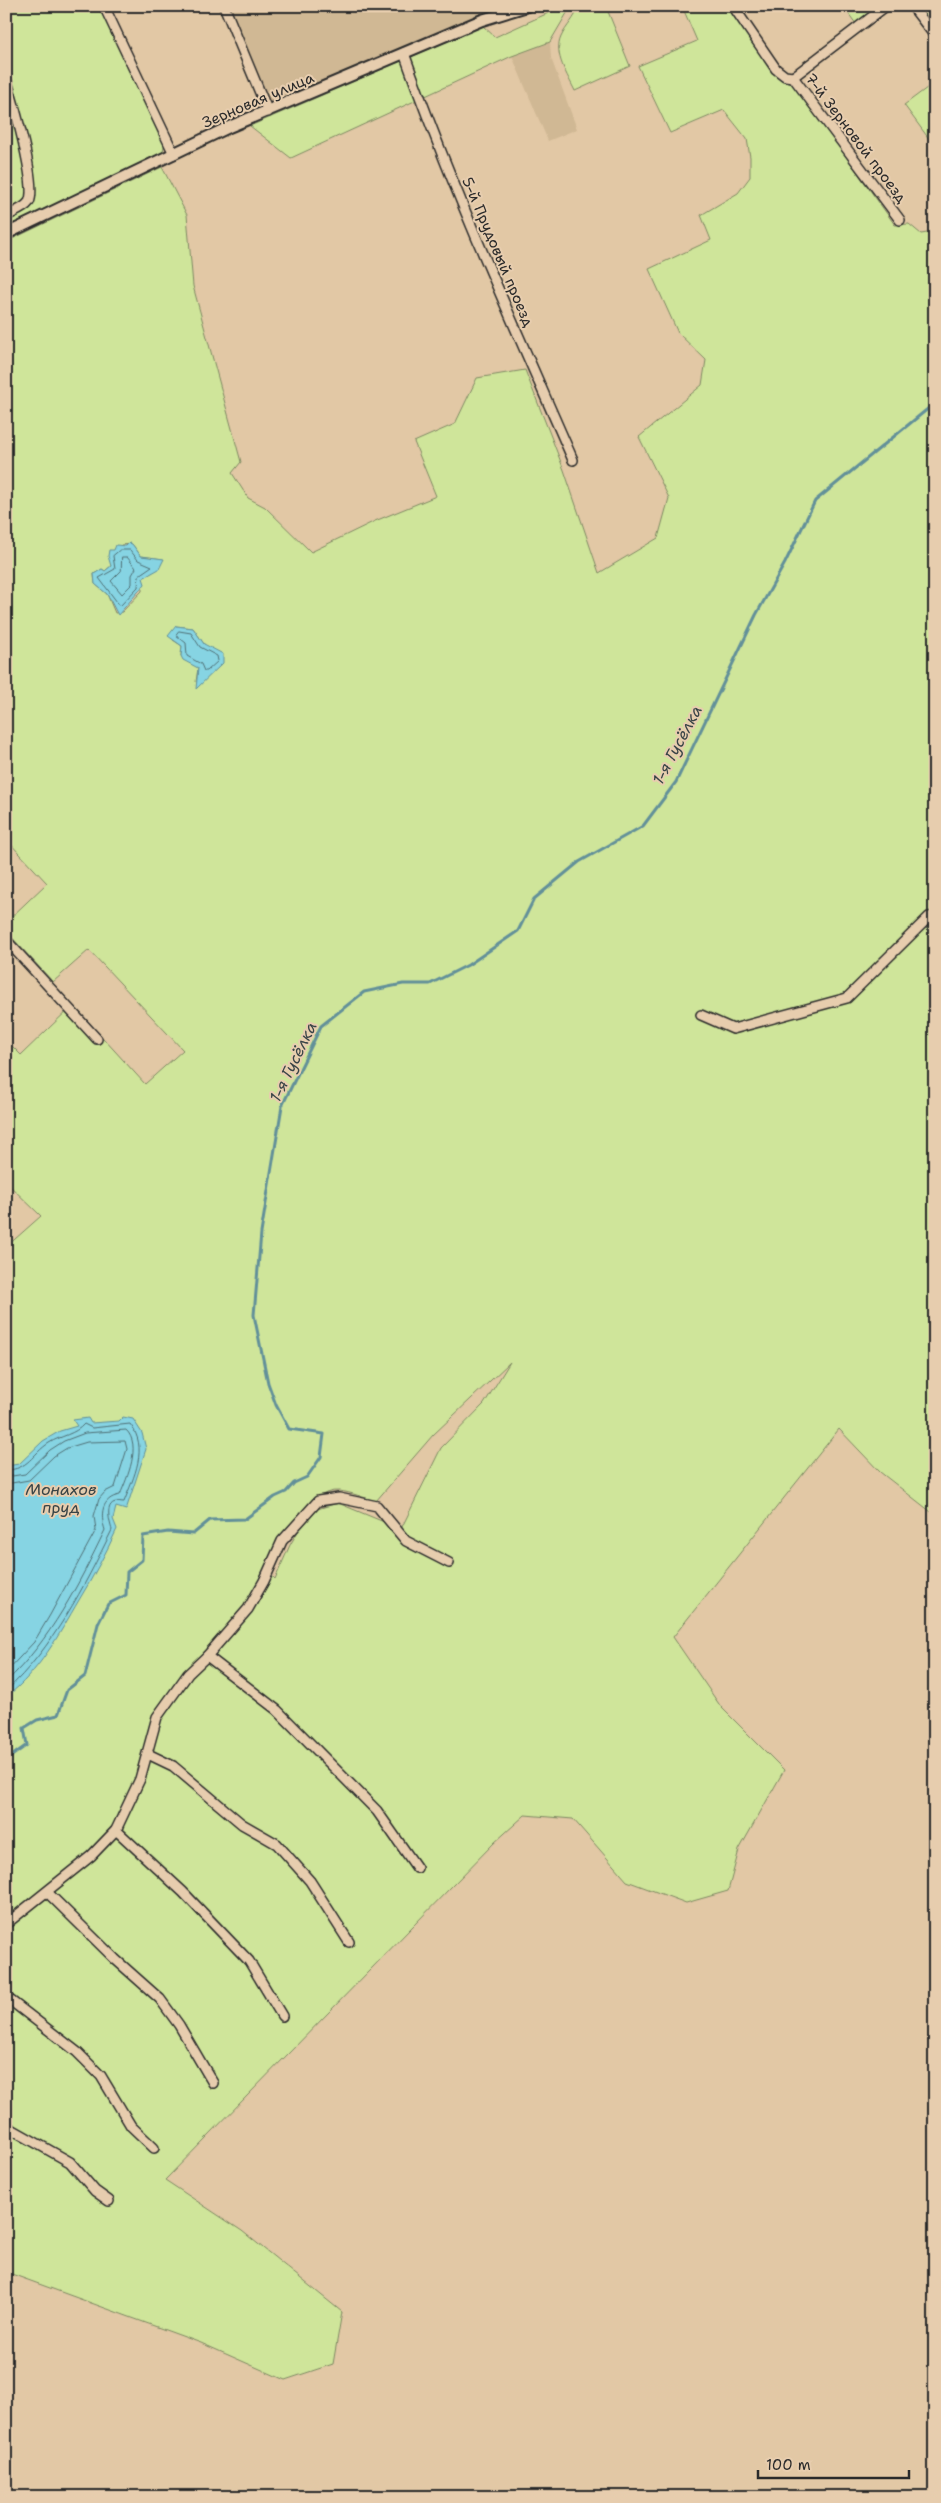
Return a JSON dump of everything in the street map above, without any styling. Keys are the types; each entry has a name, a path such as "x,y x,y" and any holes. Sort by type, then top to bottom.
{"street":[{"path":"104,6 174,154"},
{"path":"224,6 268,112"},
{"name":"Зерновая улица","path":"6,234 229,127 482,20 527,6"},
{"name":"7-й Зерновой проезд","path":"733,6 776,69 785,76 793,76 900,220"},
{"path":"793,76 886,6"},
{"path":"912,6 935,36"},
{"name":"5-й Прудовый проезд","path":"404,53 421,104 470,225 573,460"},
{"path":"6,78 30,178 31,195 22,209 6,216"},
{"path":"701,1015 733,1029 847,998 929,917 935,916"},
{"path":"6,940 97,1039"},
{"path":"6,1924 48,1893 91,1856 116,1830 140,1779 157,1717 188,1674 207,1656 248,1609 264,1581 282,1541 318,1500 339,1498 377,1506 406,1541 448,1563"},
{"path":"207,1656 276,1710 377,1811 417,1868"},
{"path":"148,1754 173,1766 242,1824 277,1844 310,1881 349,1942"},
{"path":"116,1830 183,1892 249,1961 282,2016"},
{"path":"48,1893 115,1959 160,1999 179,2025 213,2083"},
{"path":"6,1997 78,2052 101,2076 131,2126 154,2148"},
{"path":"6,2126 70,2162 95,2191 109,2201"}],"shaded area":[{"path":"228,6 502,6 274,104 268,100"},
{"path":"550,42 551,58 577,129 548,141 512,56"}],"green space":[{"path":"6,6 109,6 171,141 164,146 163,152 6,229"},
{"path":"564,6 570,8 550,42 512,56 291,158 250,126 483,26 495,37"},
{"path":"579,6 611,6 607,9 630,66 575,91 562,65 559,44 563,33"},
{"path":"682,6 729,6 791,80 895,225 909,224 921,234 927,233 935,227 935,1515 880,1472 839,1429 673,1637 721,1707 784,1770 739,1850 728,1891 686,1903 627,1881 573,1819 525,1815 494,1843 165,2180 242,2231 342,2312 333,2364 285,2380 201,2343 6,2272 6,1247 41,1216 6,1182 6,1040 21,1055 73,1005 145,1084 183,1050 89,950 53,982 6,931 6,922 47,883 6,839 6,242 162,167 187,215 193,286 241,462 232,473 248,498 265,507 311,552 375,521 436,496 414,442 455,424 477,378 525,370 564,470 599,573 658,538 669,498 639,437 702,385 706,360 678,333 649,269 711,240 701,215 738,193 750,177 750,157 747,139 724,110 670,133 638,66 697,41","holes":["132,544 141,556 163,559 153,572 142,578 142,591 122,612 115,613 107,594 95,584 94,574 102,569 105,571 111,566 121,545","176,626 193,628 204,644 223,663 205,679 196,682 198,668 181,656 182,646 173,640","510,1362 484,1404 441,1448 401,1529 338,1503 317,1509 303,1523 290,1545 275,1579 265,1569 295,1520 316,1499 327,1493 339,1491 376,1501 433,1435"]},
{"path":"843,6 879,6 856,24"},
{"path":"916,6 935,6 935,30"},
{"path":"935,82 935,147 904,105"}],"water":[{"path":"129,543 132,544 141,556 164,559 159,569 143,578 145,584 118,615 107,594 95,584 94,574 102,569 105,571 111,566 108,556 109,550 114,550 116,545 126,546"},
{"path":"176,626 193,628 204,644 223,654 223,663 196,689 198,668 183,660 181,656 182,646 168,636"},
{"name":"Монахов пруд","path":"123,1417 133,1419 142,1433 146,1449 126,1510 116,1507 113,1519 117,1529 94,1574 56,1640 29,1676 6,1697 6,1466 19,1464 43,1441 60,1431 77,1426 73,1420 88,1418 91,1423 119,1421"}],"waterway":[{"name":"1-я Гусёлка","path":"6,1760 27,1745 24,1728 37,1720 58,1715 67,1690 85,1676 98,1624 108,1604 126,1595 127,1572 142,1560 143,1536 168,1532 193,1534 210,1520 245,1519 275,1497 286,1492 294,1483 307,1477 321,1457 324,1434 289,1429 276,1405 268,1383 254,1315 261,1233 282,1106 321,1026 364,992 403,984 430,984 468,965 518,931 534,899 579,862 643,826 676,782 756,615 785,563 815,501 935,403"}]}
